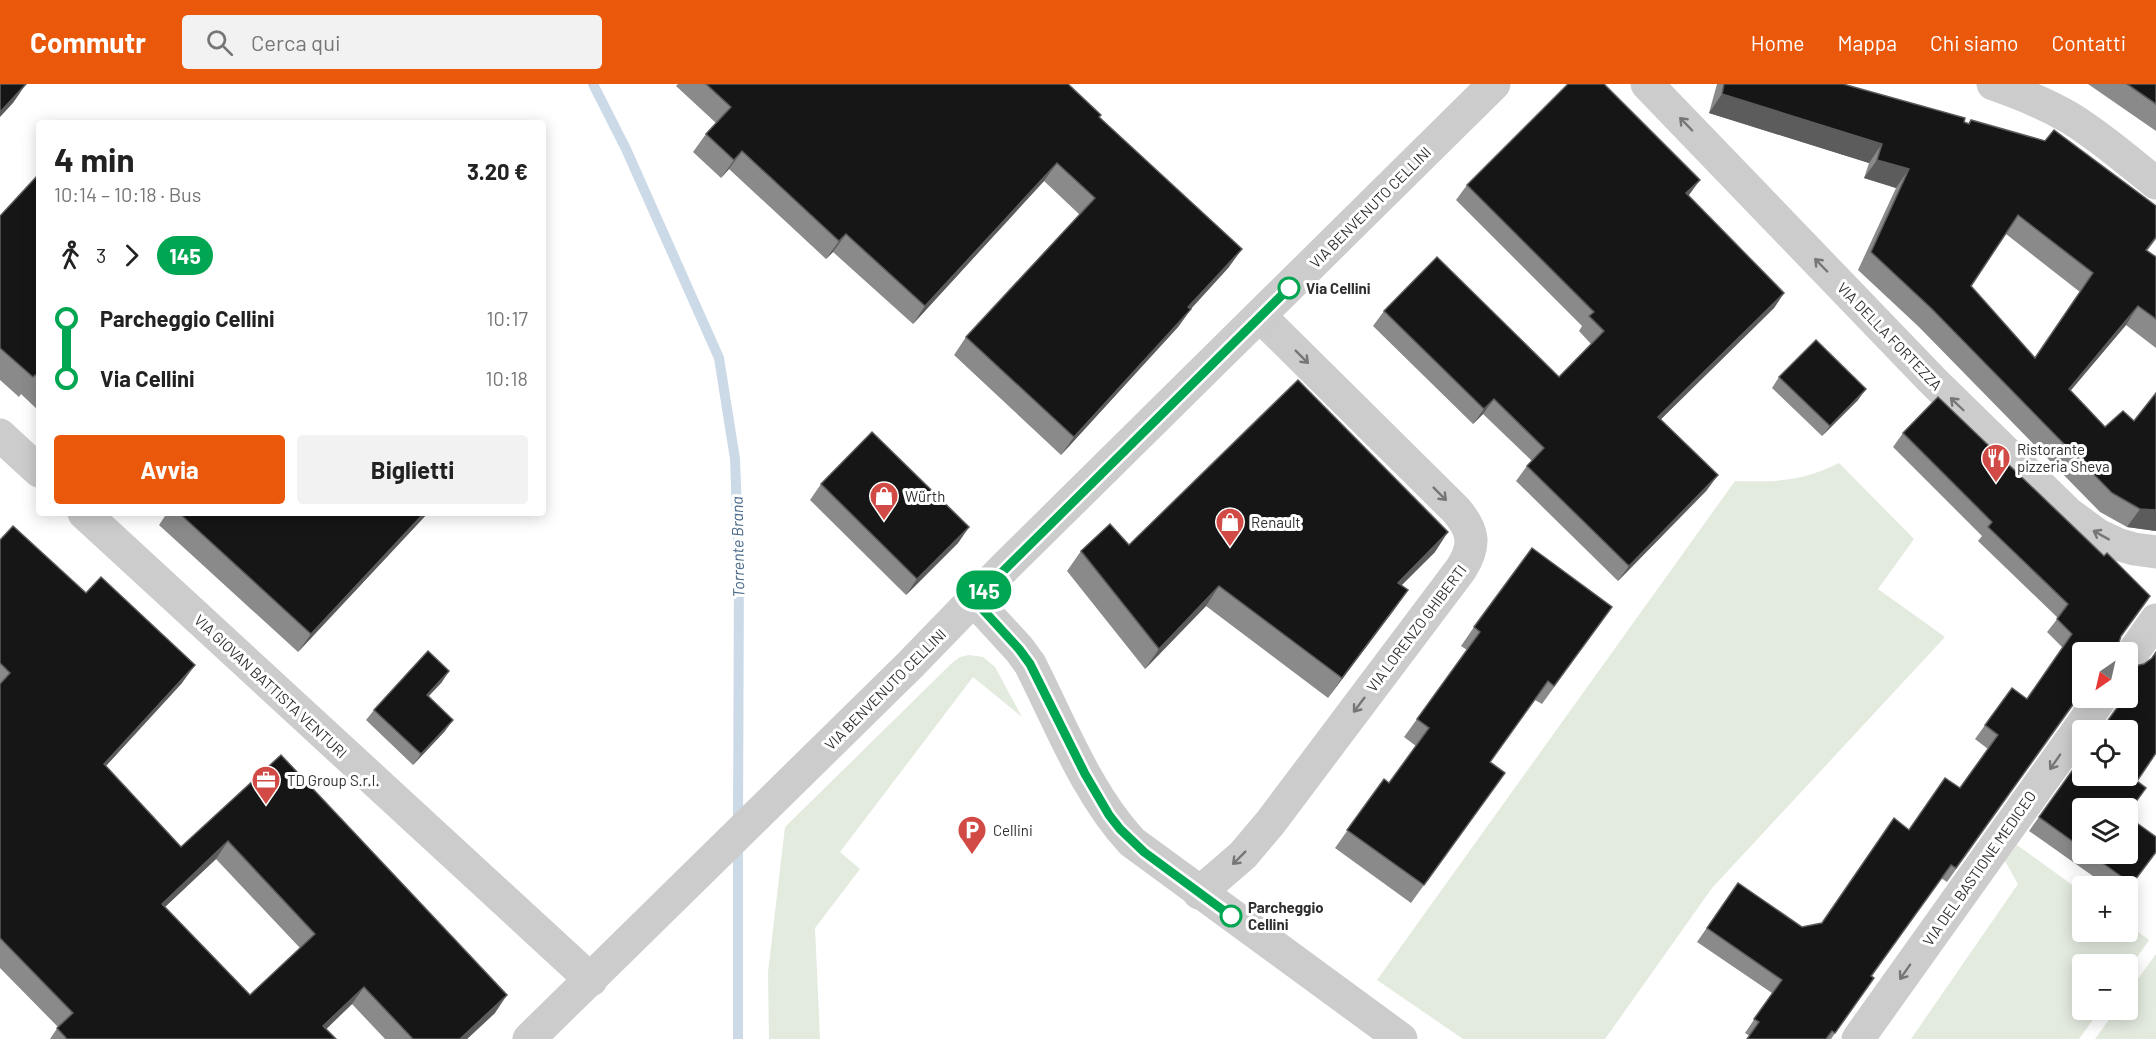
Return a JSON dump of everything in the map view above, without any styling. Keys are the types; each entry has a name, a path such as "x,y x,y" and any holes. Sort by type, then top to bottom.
{"street":[{"name":"VIA BENVENUTO CELLINI","path":"529,1039 1494,84"},
{"name":"VIA DELLA FORTEZZA","path":"1647,84 1932,380 2068,513 2098,535 2117,544 2156,552"},
{"path":"1993,84 2037,101 2069,117 2156,183"},
{"name":"VIA LORENZO GHIBERTI","path":"1199,893 1243,855 1270,823 1461,569 1470,550 1470,530 1456,510 1260,316"},
{"path":"0,435 36,468"},
{"name":"VIA GIOVAN BATTISTA VENTURI","path":"87,516 591,980"},
{"path":"974,600 1030,664 1085,774 1120,829 1144,852 1401,1039"},
{"path":"2138,646 2156,621"},
{"name":"VIA DEL BASTIONE MEDICEO","path":"1858,1039 2094,708"}],"shaded area":[{"path":"1839,463 1914,539 1878,589 1945,637 1712,888 1605,1039 1463,1039 1377,980 1735,481 1788,480 1812,474"},
{"path":"969,655 983,657 995,667 1022,717 973,677 840,852 860,869 815,928 820,1039 769,1039 768,972 785,827 953,662"},
{"path":"2017,845 2072,885 2072,942 2138,942 2138,932 2149,940 2138,956 2138,954 2072,954 2072,1020 2093,1020 2079,1039 1911,1039 2018,884 2005,861"},
{"path":"2156,954 2156,1039 2095,1039 2109,1020 2138,1020 2138,979"}],"building":[{"path":"0,84 26,84 0,112"},
{"path":"706,84 1068,84 1101,115 1099,117 1242,249 1188,307 1191,309 1074,437 966,337 1095,198 1057,163 925,306 846,234 839,241 742,151 734,160 706,134 731,107"},
{"path":"1568,84 1604,84 1700,180 1686,193 1784,293 1658,417 1718,475 1629,566 1527,466 1544,448 1494,399 1484,409 1384,311 1437,257 1559,377 1604,331 1589,316 1594,312 1467,185"},
{"path":"1724,84 1843,84 1965,118 1964,122 1969,124 1971,120 2045,141 2054,130 2156,206 2156,237 2146,250 2156,257 2156,319 2138,306 2069,389 2105,427 2123,411 2134,421 2156,393 2156,510 2140,509 2112,493 1932,309 1871,252 1909,169 1877,160 1882,144 1722,94","holes":["2018,215 2093,273 2035,358 1971,286"]},
{"path":"2127,84 2156,84 2156,104"},
{"path":"36,177 36,376 33,377 0,348 0,216"},
{"path":"1816,340 1866,389 1830,426 1779,377"},
{"name":"Renault","path":"1298,380 1448,532 1398,583 1408,590 1342,678 1219,586 1159,649 1081,551 1110,524 1129,545"},
{"path":"1938,397 2104,556 2107,553 2150,596 2119,642 2072,642 2072,706 1956,868 1951,865 1871,976 1874,978 1835,1033 1832,1031 1826,1039 1747,1039 1759,1022 1754,1019 1782,980 1707,928 1738,883 1802,927 1822,923 1894,818 1909,830 1945,778 1960,788 1998,735 1985,725 2012,688 2027,699 2072,634 2057,619 2068,604 1988,527 1992,522 1903,433"},
{"name":"Würth","path":"872,432 969,527 917,579 821,484"},
{"path":"182,516 421,516 311,634"},
{"path":"13,526 86,593 101,577 195,665 104,764 181,847 281,755 507,995 460,1039 413,1039 364,987 323,1026 336,1039 67,1039 57,1028 73,1013 0,938 0,684 10,673 0,663 0,540","holes":["228,841 315,934 250,995 162,904"]},
{"path":"1532,548 1612,607 1554,686 1548,681 1490,762 1505,773 1424,885 1347,830 1384,779 1389,783 1429,728 1417,719 1480,632 1474,627"},
{"path":"428,651 449,671 427,695 453,720 421,754 374,710"},
{"path":"2156,652 2156,753 2138,780 2138,720 2108,720 2117,708 2138,708 2138,665 2152,658"},
{"path":"2072,771 2072,786 2138,786 2138,782 2146,788 2138,799 2072,798 2072,841 2039,817"},
{"path":"2138,824 2156,837 2156,852 2138,876 2121,876 2104,864 2138,864"}],"waterway":[{"name":"Torrente Brana","path":"593,84 626,149 719,358 735,459 739,567 738,823"},
{"name":"Torrente Brana","path":"738,844 738,1039"}],"bus line":[{"name":"145","path":"1231,916 1144,852 1120,829 1085,774 1030,664 974,600 1289,288"}],"place":[{"name":"Via Cellini","path":"1289,288"},
{"name":"Ristorante pizzeria Sheva","path":"1996,484"},
{"name":"Würth","path":"884,522"},
{"name":"Renault","path":"1230,548"},
{"name":"TD Group S.r.l.","path":"266,806"},
{"name":"Cellini","path":"972,856"},
{"name":"Parcheggio Cellini","path":"1231,916"}]}
